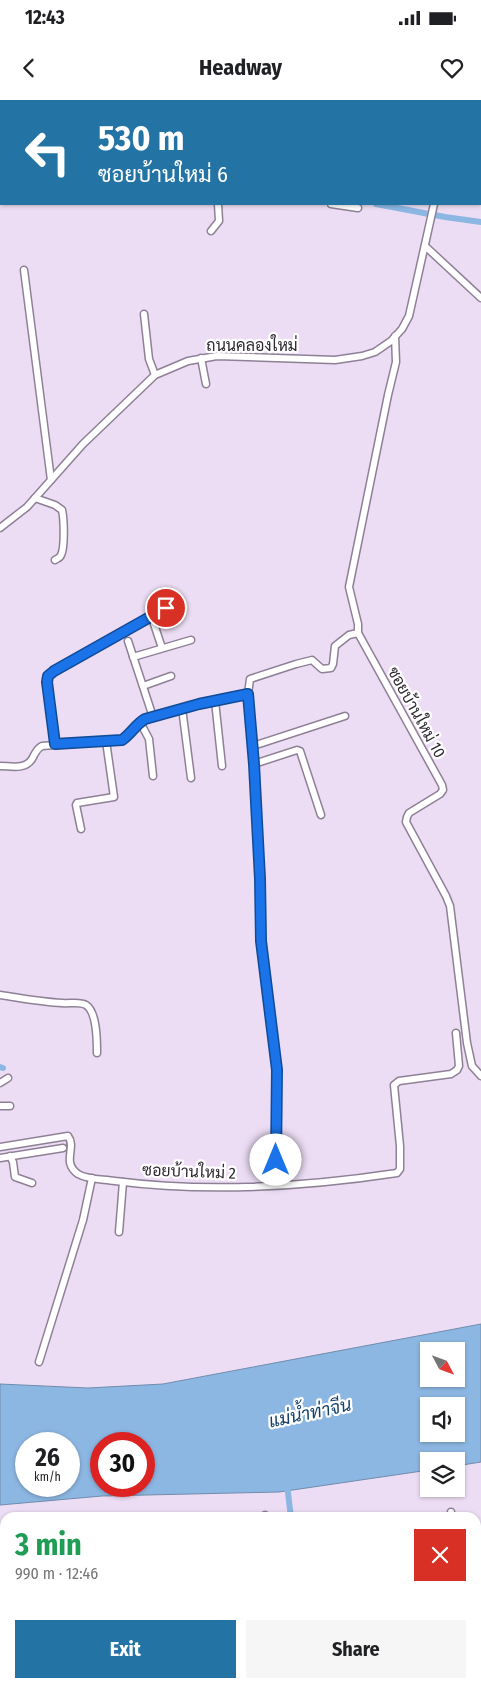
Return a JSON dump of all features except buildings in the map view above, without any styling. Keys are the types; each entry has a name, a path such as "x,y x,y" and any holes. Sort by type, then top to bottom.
{"street":[{"path":"211,231 220,222 218,205"},
{"path":"338,205 358,208"},
{"name":"ถนนคลองใหม่","path":"0,528 14,519 83,444 155,374 188,361 218,356 335,360 375,352 384,347 395,336 409,316 433,206"},
{"path":"425,246 481,298"},
{"path":"24,270 51,480"},
{"path":"144,314 149,359 155,374"},
{"name":"ซอยบ้านใหม่ 10","path":"395,336 396,362 349,587 358,624 358,633 442,785 443,790 440,794 410,813 406,822 450,906 467,1043 472,1066 481,1076"},
{"path":"202,358 206,384"},
{"path":"35,498 55,505 62,510 64,520 62,555 55,560"},
{"path":"55,744 47,682 48,676 62,666 166,608"},
{"path":"154,624 162,648"},
{"path":"276,1185 277,1070 261,941 254,764 248,694 250,679 312,660 322,669 330,668 333,664 335,646 349,635 358,633"},
{"path":"133,657 191,640"},
{"path":"128,641 153,717"},
{"path":"143,686 171,676"},
{"path":"0,766 24,766 29,763 39,747 126,738 140,722 153,717 215,700 248,694"},
{"path":"215,700 222,766"},
{"path":"182,708 191,778"},
{"path":"253,746 345,716"},
{"path":"140,722 149,739 153,776"},
{"path":"81,829 77,803 114,797 106,741"},
{"path":"254,764 297,750 300,751 321,815"},
{"path":"0,995 64,1004 82,1003 86,1005 91,1012 96,1030 97,1053"},
{"name":"ซอยบ้านใหม่ 2","path":"0,1147 68,1136 71,1143 70,1154 74,1170 92,1178 196,1187 276,1185 353,1180 399,1172 400,1146 394,1085 399,1081 451,1074 457,1070 459,1066 456,1033"},
{"path":"0,1083 8,1078"},
{"path":"0,1106 10,1106"},
{"path":"0,1158 63,1148"},
{"path":"10,1156 13,1162 15,1177 32,1183"},
{"path":"39,1362 83,1220 92,1178"},
{"path":"118,1232 123,1182"}],"water":[{"name":"แม่น้ำท่าจีน","path":"481,1324 481,1462 465,1465 465,1452 420,1452 420,1471 279,1492 155,1495 155,1432 90,1432 91,1497 0,1505 0,1384 88,1388 163,1384"}],"waterway":[{"path":"381,205 481,222"},
{"path":"287,1484 290,1512"}],"route":[{"path":"166,608 48,676 47,682 55,744 122,740 145,719 199,704 248,694 254,764 261,941 277,1070 276,1160"}]}
